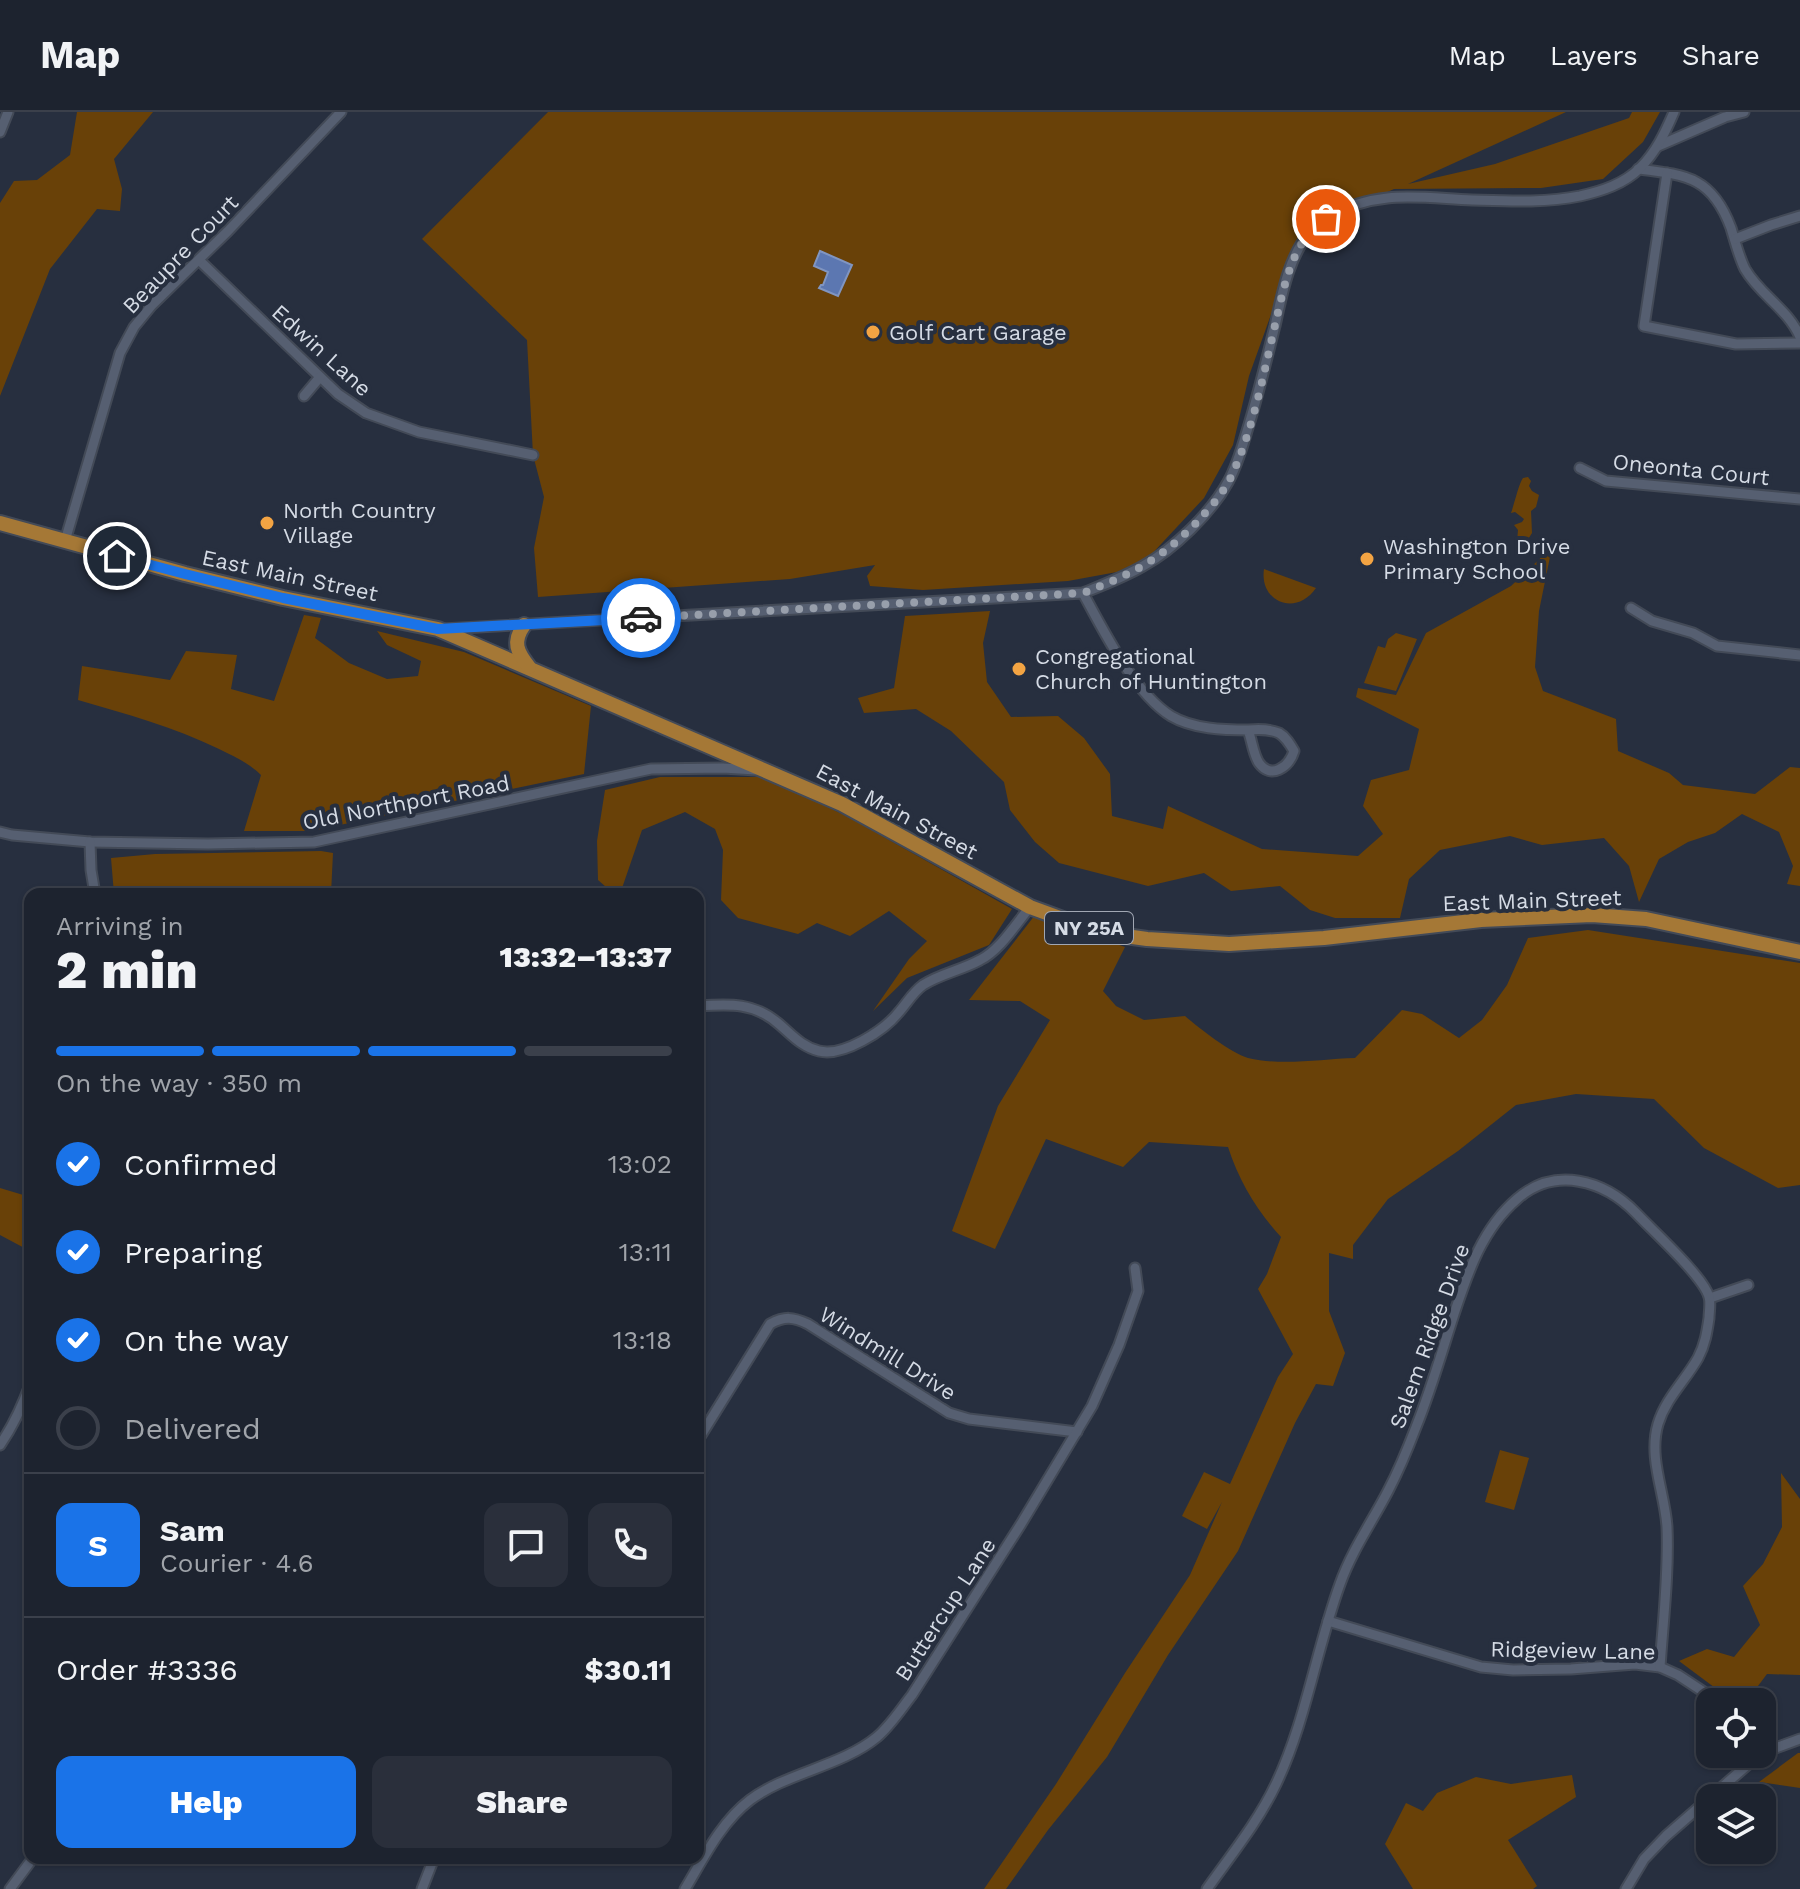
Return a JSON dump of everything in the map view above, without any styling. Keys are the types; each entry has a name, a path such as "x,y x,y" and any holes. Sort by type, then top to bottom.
{"main road":[{"name":"East Main Street","path":"0,523 283,598 438,629 842,804 1030,907 1111,934 1193,943 1284,942 1481,920 1592,915 1646,919 1800,952"},
{"path":"524,625 516,644 518,653 529,667"}],"street":[{"path":"0,132 8,112"},
{"name":"Beaupre Court","path":"65,541 120,353 134,327 341,112"},
{"path":"438,629 1083,593 1120,579 1147,565 1179,541 1229,482 1251,420 1284,287 1296,254 1311,231 1346,208 1367,200 1396,196 1560,200 1597,192 1622,181 1638,169 1658,146 1674,112"},
{"path":"1658,146 1744,112"},
{"path":"1638,169 1682,175 1712,193 1727,219 1744,267 1755,283 1793,322 1800,340 1736,344 1644,326 1667,173"},
{"path":"1735,239 1800,216"},
{"name":"Edwin Lane","path":"199,260 338,394 366,413 419,432 533,455"},
{"path":"304,396 320,377"},
{"name":"Oneonta Court","path":"1580,468 1606,481 1800,499"},
{"path":"1083,593 1112,647 1151,701 1190,725 1260,729 1281,735 1290,742 1294,751 1291,761 1277,771 1260,765 1248,730"},
{"path":"1631,608 1652,621 1693,633 1717,646 1800,655"},
{"name":"Old Northport Road","path":"0,832 90,842 314,842 651,769 769,771"},
{"path":"90,842 94,888"},
{"path":"704,1006 747,1006 763,1012 805,1046 822,1052 843,1050 876,1032 897,1015 923,985 982,960 1030,907"},
{"name":"Salem Ridge Drive","path":"1207,1889 1254,1824 1276,1784 1292,1745 1340,1584 1417,1425 1484,1237 1519,1197 1540,1185 1567,1179 1589,1182 1611,1192 1629,1207 1698,1278 1710,1298"},
{"name":"Buttercup Lane","path":"704,1858 732,1818 750,1800 855,1751 876,1737 912,1695 1092,1406 1119,1345 1138,1291 1135,1268"},
{"path":"1660,1667 1668,1555 1667,1526 1654,1443 1658,1422 1667,1401 1699,1356 1706,1338 1710,1298 1748,1285"},
{"name":"Windmill Drive","path":"704,1430 770,1324 782,1317 794,1317 949,1413 969,1419 1077,1432"},
{"path":"0,1445 10,1431 24,1399"},
{"name":"Ridgeview Lane","path":"1328,1621 1481,1667 1571,1669 1635,1664 1660,1667 1698,1688"},
{"path":"1776,1748 1800,1739"},
{"path":"1626,1889 1644,1859 1666,1836 1745,1768"},
{"path":"10,1889 29,1864"},
{"path":"422,1889 432,1864"},
{"name":"Buttercup Lane","path":"685,1889 700,1864"}],"shaded area":[{"path":"77,112 153,112 114,159 122,189 120,211 97,209 50,269 0,396 0,203 14,181 37,180 70,155"},
{"path":"548,112 1566,112 1408,184 1495,164 1629,118 1632,112 1660,112 1643,142 1603,179 1541,188 1394,189 1308,228 1292,256 1249,376 1233,445 1204,498 1149,557 1117,572 1068,581 923,590 870,586 867,576 875,565 790,579 538,597 534,548 544,497 533,455 527,340 422,239"},
{"path":"1528,477 1532,491 1539,495 1536,507 1531,511 1532,533 1525,544 1517,542 1518,530 1514,525 1524,519 1515,512 1511,513 1521,481"},
{"path":"1552,547 1539,611 1535,667 1543,691 1616,719 1618,751 1669,773 1683,785 1755,794 1790,767 1800,768 1800,886 1787,884 1793,866 1779,832 1742,814 1715,833 1688,842 1659,859 1639,902 1629,866 1604,838 1542,845 1510,836 1440,850 1409,879 1400,918 1335,918 1310,910 1280,886 1231,891 1204,873 1148,886 1059,863 1035,842 1010,810 1004,782 951,731 916,709 864,713 858,698 894,688 905,616 990,611 983,643 987,682 1011,717 1058,716 1084,738 1110,774 1112,816 1163,829 1168,806 1262,849 1358,856 1383,834 1363,806 1371,780 1409,770 1419,729 1356,697 1358,688 1396,695 1426,633 1511,586"},
{"path":"1264,569 1316,588 1299,602 1281,602 1267,590"},
{"path":"304,615 321,618 315,638 349,663 387,679 418,676 421,661 387,645 377,631 464,652 591,706 584,774 311,831 244,831 261,775 256,771 185,734 78,700 82,666 170,680 186,651 237,655 231,689 274,701"},
{"path":"1396,633 1417,639 1396,691 1364,683 1378,646 1385,648 1388,639"},
{"path":"660,777 767,777 850,818 1012,909 989,945 907,978 873,1011 909,959 927,941 889,911 850,936 817,923 798,934 738,918 721,900 723,850 715,829 685,812 642,830 622,888 607,888 598,880 597,841 605,790"},
{"path":"333,853 331,888 114,888 111,858 155,854"},
{"path":"1035,915 1125,947 1103,991 1116,1006 1144,1020 1185,1016 1215,1040 1241,1055 1274,1062 1355,1058 1402,1010 1422,1014 1459,1038 1482,1020 1507,985 1528,938 1588,930 1800,963 1800,1185 1778,1188 1704,1148 1654,1099 1576,1094 1516,1105 1458,1151 1388,1199 1353,1245 1353,1259 1329,1253 1329,1311 1345,1353 1333,1386 1316,1384 1295,1423 1238,1551 1168,1655 1107,1757 1048,1830 1006,1889 984,1889 1056,1784 1190,1575 1222,1502 1207,1529 1182,1516 1204,1472 1230,1484 1278,1377 1293,1354 1258,1289 1281,1237 1250,1195 1228,1147 1149,1142 1123,1167 1046,1139 995,1249 952,1231 998,1106 1050,1020 1020,1001 969,1000"},
{"path":"0,1188 24,1195 24,1248 0,1235"},
{"path":"1500,1450 1529,1458 1514,1510 1485,1502"},
{"path":"1781,1473 1800,1499 1800,1675 1767,1674 1756,1688 1715,1688 1679,1661 1707,1649 1734,1657 1760,1625 1743,1586 1763,1564 1782,1527"},
{"path":"1798,1753 1800,1753 1800,1788 1759,1782"},
{"path":"1572,1775 1576,1797 1508,1840 1537,1886 1533,1889 1413,1889 1385,1844 1406,1803 1423,1811 1437,1793 1476,1777 1511,1784"}],"water":[{"path":"820,251 852,265 838,296 819,288 828,272 814,266"}],"way so far":[{"path":"641,618 1083,593 1147,565 1179,541 1229,482 1251,420 1284,287 1296,254 1311,231 1326,219"}],"place":[{"name":"Golf Cart Garage","path":"873,332"},
{"name":"North Country Village","path":"267,523"},
{"name":"Washington Drive Primary School","path":"1367,559"},
{"name":"Congregational Church of Huntington","path":"1019,669"}],"route":[{"path":"117,556 283,598 438,629 641,618"}]}
